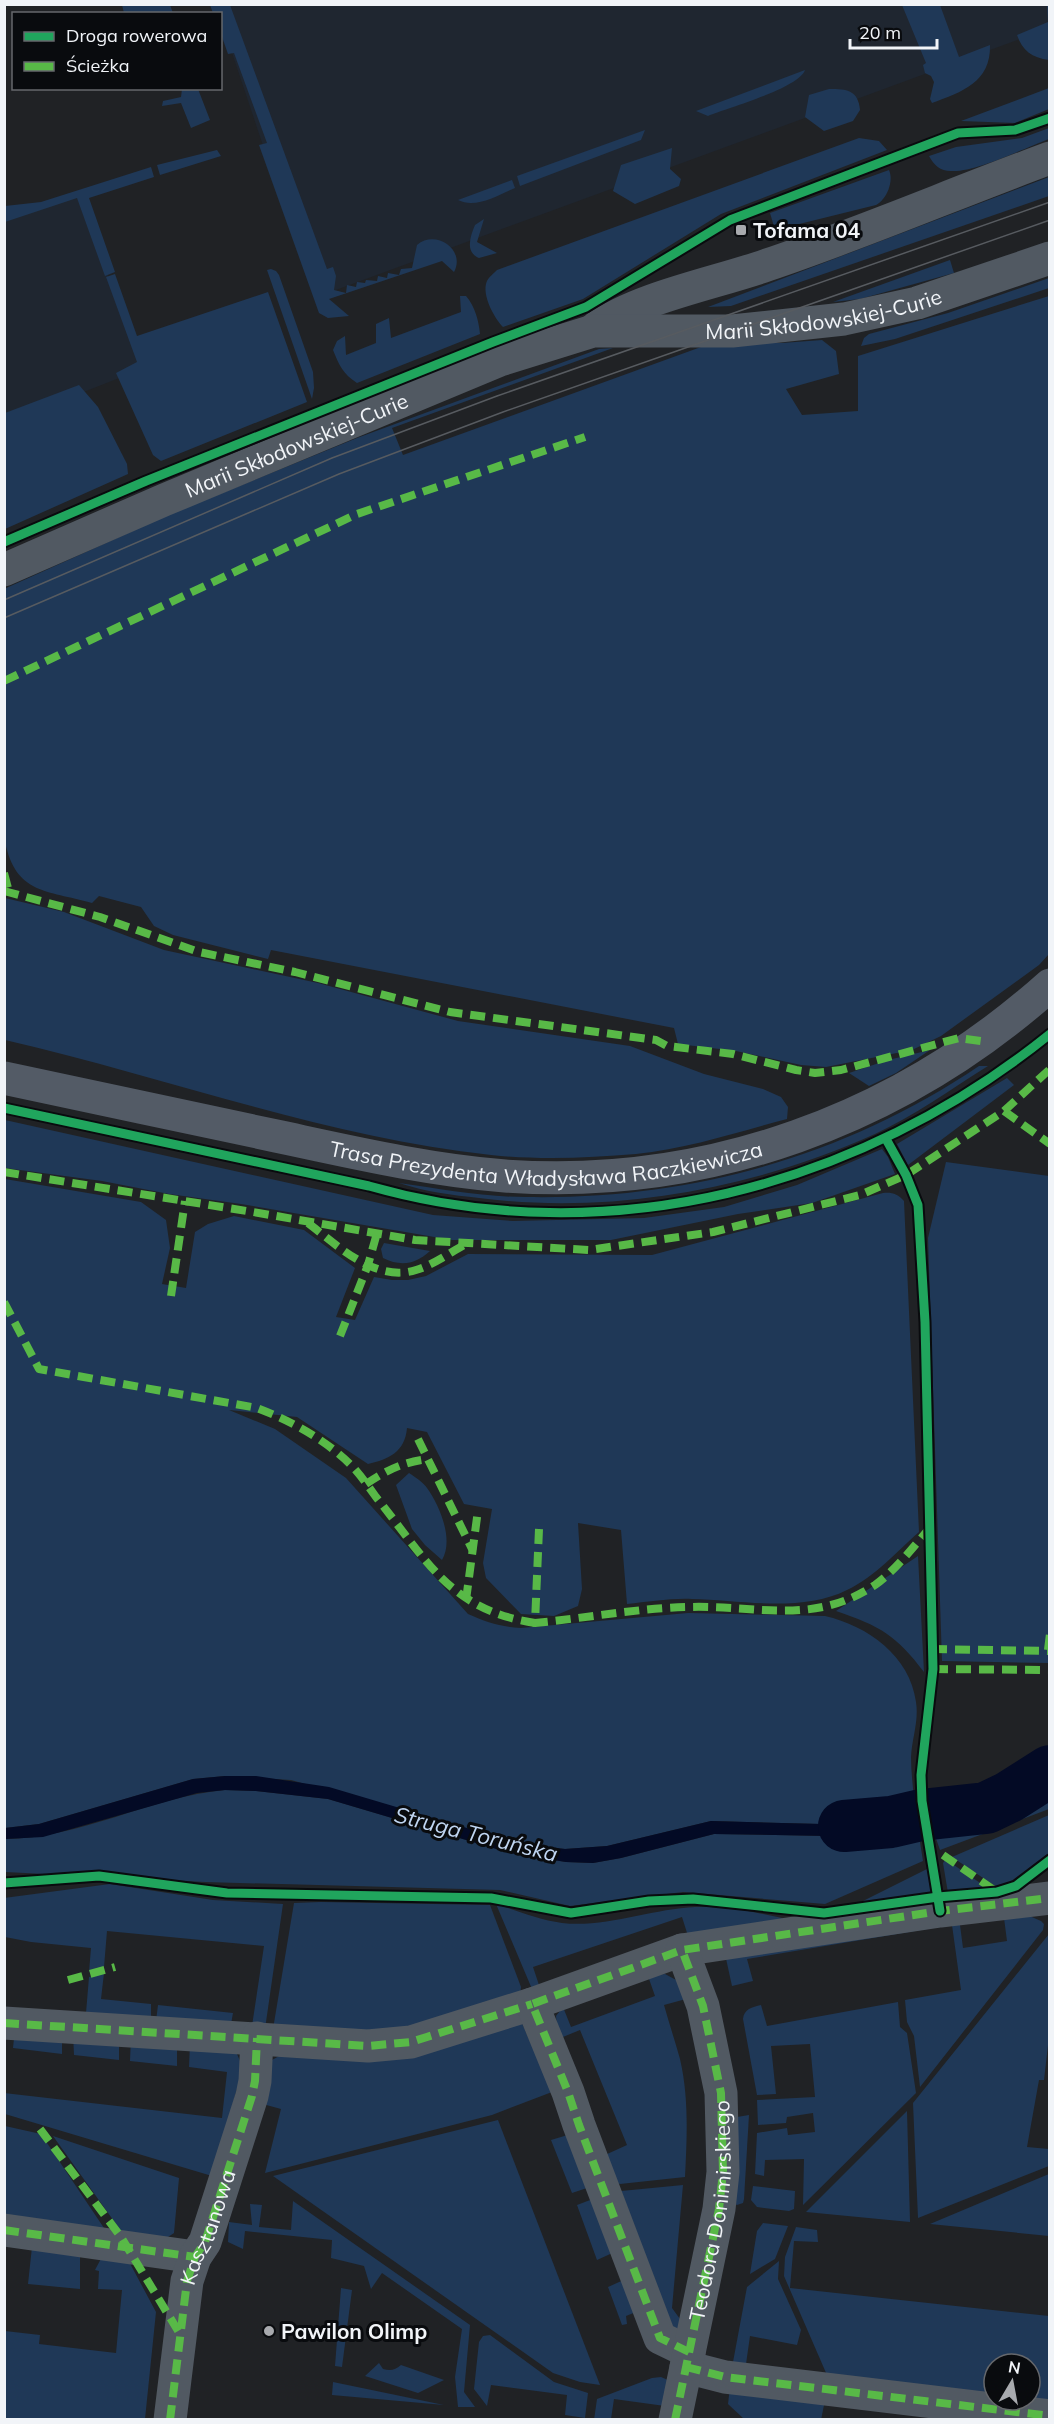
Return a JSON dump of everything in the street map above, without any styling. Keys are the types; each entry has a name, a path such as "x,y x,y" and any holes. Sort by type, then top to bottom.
{"main road":[{"name":"Trasa Prezydenta Władysława Raczkiewicza","path":"4,1078 346,1151 437,1168 504,1176 615,1176 702,1163 768,1146 817,1129 879,1102 932,1074 962,1054 1050,985"}],"street":[{"name":"Marii Skłodowskiej-Curie","path":"4,570 164,500 500,360 593,331 620,314 646,304 768,265 1050,158"},
{"name":"Marii Skłodowskiej-Curie","path":"593,331 732,331 844,319 917,303 1050,258"},
{"path":"4,2023 368,2046 411,2042 532,2004 682,1950 940,1911 1050,1898"},
{"name":"Teodora Donimirskiego","path":"675,2420 719,2209 723,2172 721,2093 703,2006 682,1950"},
{"path":"532,2004 568,2092 660,2338 688,2360 725,2377 1050,2416"},
{"name":"Kasztanowa","path":"170,2420 187,2281 195,2257 205,2242 252,2096 257,2038"},
{"path":"4,2230 195,2257"}],"shaded area":[{"path":"1049,4 1050,28 314,298 222,23 222,12 219,12 215,5"},
{"path":"122,5 170,5 173,12 124,12"},
{"path":"210,5 230,5 327,269 333,267 336,276 334,290 346,293 347,285 356,287 357,282 377,281 378,276 387,278 388,273 399,275 401,269 412,268 417,245 432,239 447,244 453,250 457,264 454,272 442,261 329,299 349,316 328,318 319,313 259,145 267,143 234,53 228,54 222,37 222,12 213,12"},
{"path":"902,5 940,5 959,57 990,45 986,68 973,84 932,103 930,99 934,82 931,76 925,73 923,65 926,63"},
{"path":"1047,5 1050,5 1049,60 1028,52 1017,35 1048,22"},
{"path":"805,70 790,84 762,97 708,116 696,111"},
{"path":"1049,88 1049,109 1015,123 961,121"},
{"path":"829,89 850,92 857,98 860,110 853,121 824,131 805,117 809,95"},
{"path":"182,90 198,90 210,120 191,128 181,103 162,106 163,101 181,97"},
{"path":"1049,128 1049,139 1000,159 961,171 941,169 929,156 956,147 1022,138"},
{"path":"645,130 641,140 520,186 517,176"},
{"path":"859,138 879,141 887,150 721,214 583,299 503,327 489,306 486,286 497,270"},
{"path":"672,148 670,169 681,179 679,186 635,204 613,191 621,165"},
{"path":"217,150 221,156 160,175 157,165"},
{"path":"151,167 154,177 89,198 115,272 105,276 77,198 5,222 5,206 41,202"},
{"path":"889,170 891,179 888,189 883,199 876,205 775,230 770,213"},
{"path":"1049,177 1049,196 731,306 708,307"},
{"path":"512,180 515,188 487,200 472,203 458,200"},
{"path":"79,196 142,369 5,423 4,222"},
{"path":"484,219 477,242 497,253 479,258 470,248 470,239 475,225"},
{"path":"950,260 954,273 860,299 833,302"},
{"path":"271,269 279,275 313,372 312,399 267,270"},
{"path":"115,274 137,336 268,292 307,402 161,461 153,455 116,373 137,362 106,277"},
{"path":"1049,278 1049,288 895,339 861,346 864,338 869,334 948,313"},
{"path":"460,296 466,296 472,304 478,319 480,334 357,383 345,373 340,365 333,350 337,341 345,336 346,355 376,343 376,324 389,318 391,338 461,312"},
{"path":"1049,296 1049,954 1039,965 941,1036 912,1050 826,1067 801,1065 736,1051 678,1044 674,1028 271,950 268,959 173,935 154,926 141,907 99,896 92,903 47,892 25,881 17,872 5,842 4,589 168,515 357,438 599,349 613,348 392,428 403,455 712,343 782,343 822,340 836,351 839,374 786,389 802,415 858,411 858,356"},
{"path":"79,385 98,407 127,464 128,474 5,529 5,413"},
{"path":"5,898 64,912 164,950 318,983 458,1021 630,1046 704,1074 763,1089 781,1097 788,1107 787,1119 655,1152 564,1158 491,1155 368,1135 246,1105 5,1040"},
{"path":"930,1050 896,1073 869,1086 849,1073 888,1060"},
{"path":"979,1066 988,1066 890,1127 780,1170 731,1183 631,1200 580,1203 479,1198 419,1189 399,1183 478,1194 526,1197 587,1196 647,1191 705,1181 763,1167 819,1148 874,1125 927,1098"},
{"path":"1007,1078 1014,1085 908,1165 897,1144"},
{"path":"5,1120 433,1215 513,1221 644,1218 724,1207 797,1185 882,1149 895,1174 812,1203 738,1214 611,1240 452,1240 102,1181 5,1168"},
{"path":"946,1162 1049,1176 1049,1663 942,1661 928,1238"},
{"path":"5,1179 141,1202 166,1220 170,1248 162,1284 186,1288 195,1232 208,1224 234,1216 304,1230 355,1268 336,1317 355,1320 374,1277 408,1280 426,1276 468,1254 652,1255 883,1193 892,1193 899,1197 904,1201 919,1532 867,1578 829,1597 771,1604 684,1599 627,1604 621,1530 578,1523 582,1589 578,1606 554,1616 521,1614 486,1578 483,1563 492,1509 464,1504 427,1432 407,1428 403,1443 395,1453 383,1460 368,1464 297,1417 229,1410 275,1429 346,1478 468,1614 487,1622 521,1628 688,1613 825,1616 857,1627 871,1635 896,1657 912,1686 916,1702 916,1723 911,1757 915,1812 821,1824 711,1821 607,1846 565,1849 521,1844 291,1780 225,1776 193,1779 39,1824 5,1828"},
{"path":"384,1243 430,1251 414,1261 396,1263 383,1258 381,1249"},
{"path":"409,1473 425,1486 441,1513 447,1543 442,1560 412,1529 396,1485"},
{"path":"918,1556 924,1672 905,1649 886,1633 836,1611"},
{"path":"1049,1776 1049,1809 940,1850 933,1830 973,1822 996,1814"},
{"path":"225,1790 328,1799 510,1853 566,1862 593,1863 621,1858 714,1834 829,1836 917,1823 923,1861 825,1904 683,1892 570,1906 500,1890 205,1882 5,1872 4,1839 60,1832 197,1794"},
{"path":"1049,1815 1049,1853 1002,1888 995,1886 952,1857"},
{"path":"945,1860 989,1889 948,1893 943,1863"},
{"path":"927,1869 932,1895 853,1906"},
{"path":"110,1884 213,1900 283,1904 265,2029 252,2026 264,1946 107,1931 104,1967 89,1972 91,1948 5,1937 4,1898"},
{"path":"294,1903 490,1905 521,1987 520,1996 394,2036 273,2029"},
{"path":"496,1904 537,1918 578,1924 612,1921 695,1907 720,1907 795,1921 688,1936 682,1917 533,1967 539,1985 532,1989"},
{"path":"1018,1911 1041,1921 1044,1924 1043,1930 920,2087 914,2036 907,2022 905,2000 961,1990 952,1925 960,1925 963,1948 1007,1941 1004,1918"},
{"path":"933,1928 747,1959 753,1981 732,1986 725,1954"},
{"path":"1049,1934 1050,2028 1044,2080 1039,2080 1027,2147 1049,2149 1049,2166 918,2218 913,2103"},
{"path":"104,1973 101,1999 151,2004 151,2020 86,2013 89,1977"},
{"path":"665,1974 678,1981 686,1999 664,2005 680,2059 685,2088 687,2132 685,2177 620,2184 617,2183 605,2155 627,2145 580,2030 558,2039 556,2016 563,2007 571,2027 655,1996 648,1976"},
{"path":"898,2002 900,2027 907,2033 916,2093 803,2205 804,2159 765,2160 764,2176 755,2174 757,2133 787,2128 788,2135 815,2132 813,2113 787,2117 786,2123 758,2125 757,2100 815,2097 810,2044 771,2046 776,2094 757,2095 743,2019 745,2013 761,2005 767,2026"},
{"path":"158,2005 233,2013 231,2024 156,2021"},
{"path":"522,2023 552,2092 492,2115 265,2173 281,2109 259,2103 272,2060 281,2055"},
{"path":"15,2029 62,2032 62,2054 13,2048"},
{"path":"73,2033 119,2037 119,2060 74,2055"},
{"path":"131,2037 177,2040 177,2066 130,2061"},
{"path":"190,2043 237,2054 243,2068 212,2176 5,2114 4,2093 222,2118 227,2072 189,2067"},
{"path":"907,2111 910,2222 806,2212"},
{"path":"749,2115 744,2199 743,2203 737,2205 735,2204 737,2117"},
{"path":"498,2120 600,2385 580,2382 553,2373 273,2176"},
{"path":"5,2126 41,2134 112,2240 5,2225"},
{"path":"571,2134 593,2186 572,2193 551,2140"},
{"path":"53,2136 179,2178 174,2233 168,2237 126,2238"},
{"path":"1049,2174 1049,2236 930,2224"},
{"path":"683,2185 672,2308 680,2319 678,2328 674,2330 621,2191"},
{"path":"753,2186 795,2191 794,2209 789,2211 757,2207 751,2200"},
{"path":"598,2197 619,2250 597,2260 577,2205"},
{"path":"293,2201 470,2325 464,2392 475,2407 458,2407 455,2377 462,2329 382,2273 371,2289 364,2266 331,2258 332,2240 245,2231 243,2249 228,2242 229,2222 252,2225 250,2204 262,2205 259,2227 291,2230"},
{"path":"763,2223 788,2226 775,2259 750,2274 757,2231"},
{"path":"796,2227 817,2230 818,2242 794,2241 790,2288 1049,2316 1049,2405 1042,2403 1042,2352 982,2352 982,2398 830,2382 784,2276 785,2257"},
{"path":"32,2247 80,2255 80,2289 28,2284"},
{"path":"104,2253 126,2256 156,2312 145,2419 5,2420 5,2331 40,2335 39,2344 116,2353 122,2290 98,2289 99,2271 95,2270"},
{"path":"779,2261 778,2279 801,2330 797,2345 750,2336 746,2364 733,2362 747,2287"},
{"path":"628,2278 641,2310 626,2316 627,2324 622,2325 608,2287"},
{"path":"341,2288 352,2290 342,2367 335,2366"},
{"path":"490,2335 554,2382 588,2393 585,2418 565,2415 567,2395 491,2385 487,2406 474,2389 479,2342 483,2336"},
{"path":"379,2363 383,2369 393,2370 401,2365 444,2380 418,2393 365,2376"},
{"path":"661,2377 668,2380 665,2406 614,2399 611,2419 594,2420 597,2399 652,2378"},
{"path":"333,2382 444,2405 332,2395"},
{"path":"730,2387 825,2400 821,2420 744,2419 728,2404"}],"water":[{"path":"256,1776 329,1787 521,1844 565,1849 607,1846 711,1821 821,1824 915,1812 917,1823 829,1836 714,1834 621,1858 593,1863 566,1862 510,1853 328,1799 225,1790 197,1793 43,1837 5,1839 5,1828 39,1824 193,1779"}],"waterway":[{"name":"Struga Toruńska","path":"844,1826 891,1822 921,1815 986,1808 1009,1797 1050,1771"}],"tram line":[{"path":"4,600 332,458 497,396 1050,202"},
{"path":"4,618 339,474 503,412 1050,220"}],"marked path":[{"path":"4,681 357,514 585,437"},
{"path":"4,873 9,892"},
{"path":"4,891 100,917 199,952 295,972 450,1012 656,1040 667,1046 733,1054 815,1073 841,1070 959,1038 981,1041"},
{"path":"4,1172 415,1240 589,1250 713,1232 860,1195 906,1175 1004,1111 1050,1069"},
{"path":"1004,1111 1050,1144"},
{"path":"171,1296 185,1201"},
{"path":"308,1223 344,1251 371,1267 401,1273 422,1268 466,1244"},
{"path":"340,1336 368,1265 377,1233"},
{"path":"4,1302 39,1369 257,1408 306,1431 329,1446 354,1468 426,1561 460,1594 481,1607 535,1623"},
{"path":"418,1439 473,1551"},
{"path":"366,1484 396,1467 428,1459"},
{"path":"466,1600 478,1510"},
{"path":"539,1529 535,1623 670,1608 714,1607 785,1611 829,1605 852,1598 883,1579 929,1529"},
{"path":"1048,1650 1050,1634"},
{"path":"932,1649 1050,1651"},
{"path":"933,1669 1050,1670"},
{"path":"943,1855 997,1892"},
{"path":"689,2352 660,2338 568,2092 532,2004 682,1950 940,1911 1050,1898"},
{"path":"675,2420 719,2209 723,2172 721,2093 703,2006 682,1950"},
{"path":"68,1980 115,1967"},
{"path":"4,2023 368,2046 411,2042 532,2004"},
{"path":"170,2420 187,2281 195,2257 205,2242 252,2096 257,2038"},
{"path":"40,2129 121,2237 180,2334"},
{"path":"4,2230 195,2257"},
{"path":"686,2367 725,2377 1050,2416"}],"cycle path":[{"path":"4,542 146,481 586,307 730,220 958,133 1015,130 1050,118"},
{"path":"4,1108 459,1205 549,1213 639,1208 728,1193 814,1168 897,1132 976,1088 1050,1034"},
{"path":"886,1139 906,1175 918,1205 925,1322 933,1669 921,1775 922,1801 940,1911"},
{"path":"4,1883 99,1876 227,1893 491,1898 571,1913 649,1901 693,1899 824,1913 938,1897 997,1892 1016,1886 1050,1860"}],"place":[{"name":"Tofama 04","path":"741,230"},
{"name":"Pawilon Olimp","path":"269,2331"}]}
